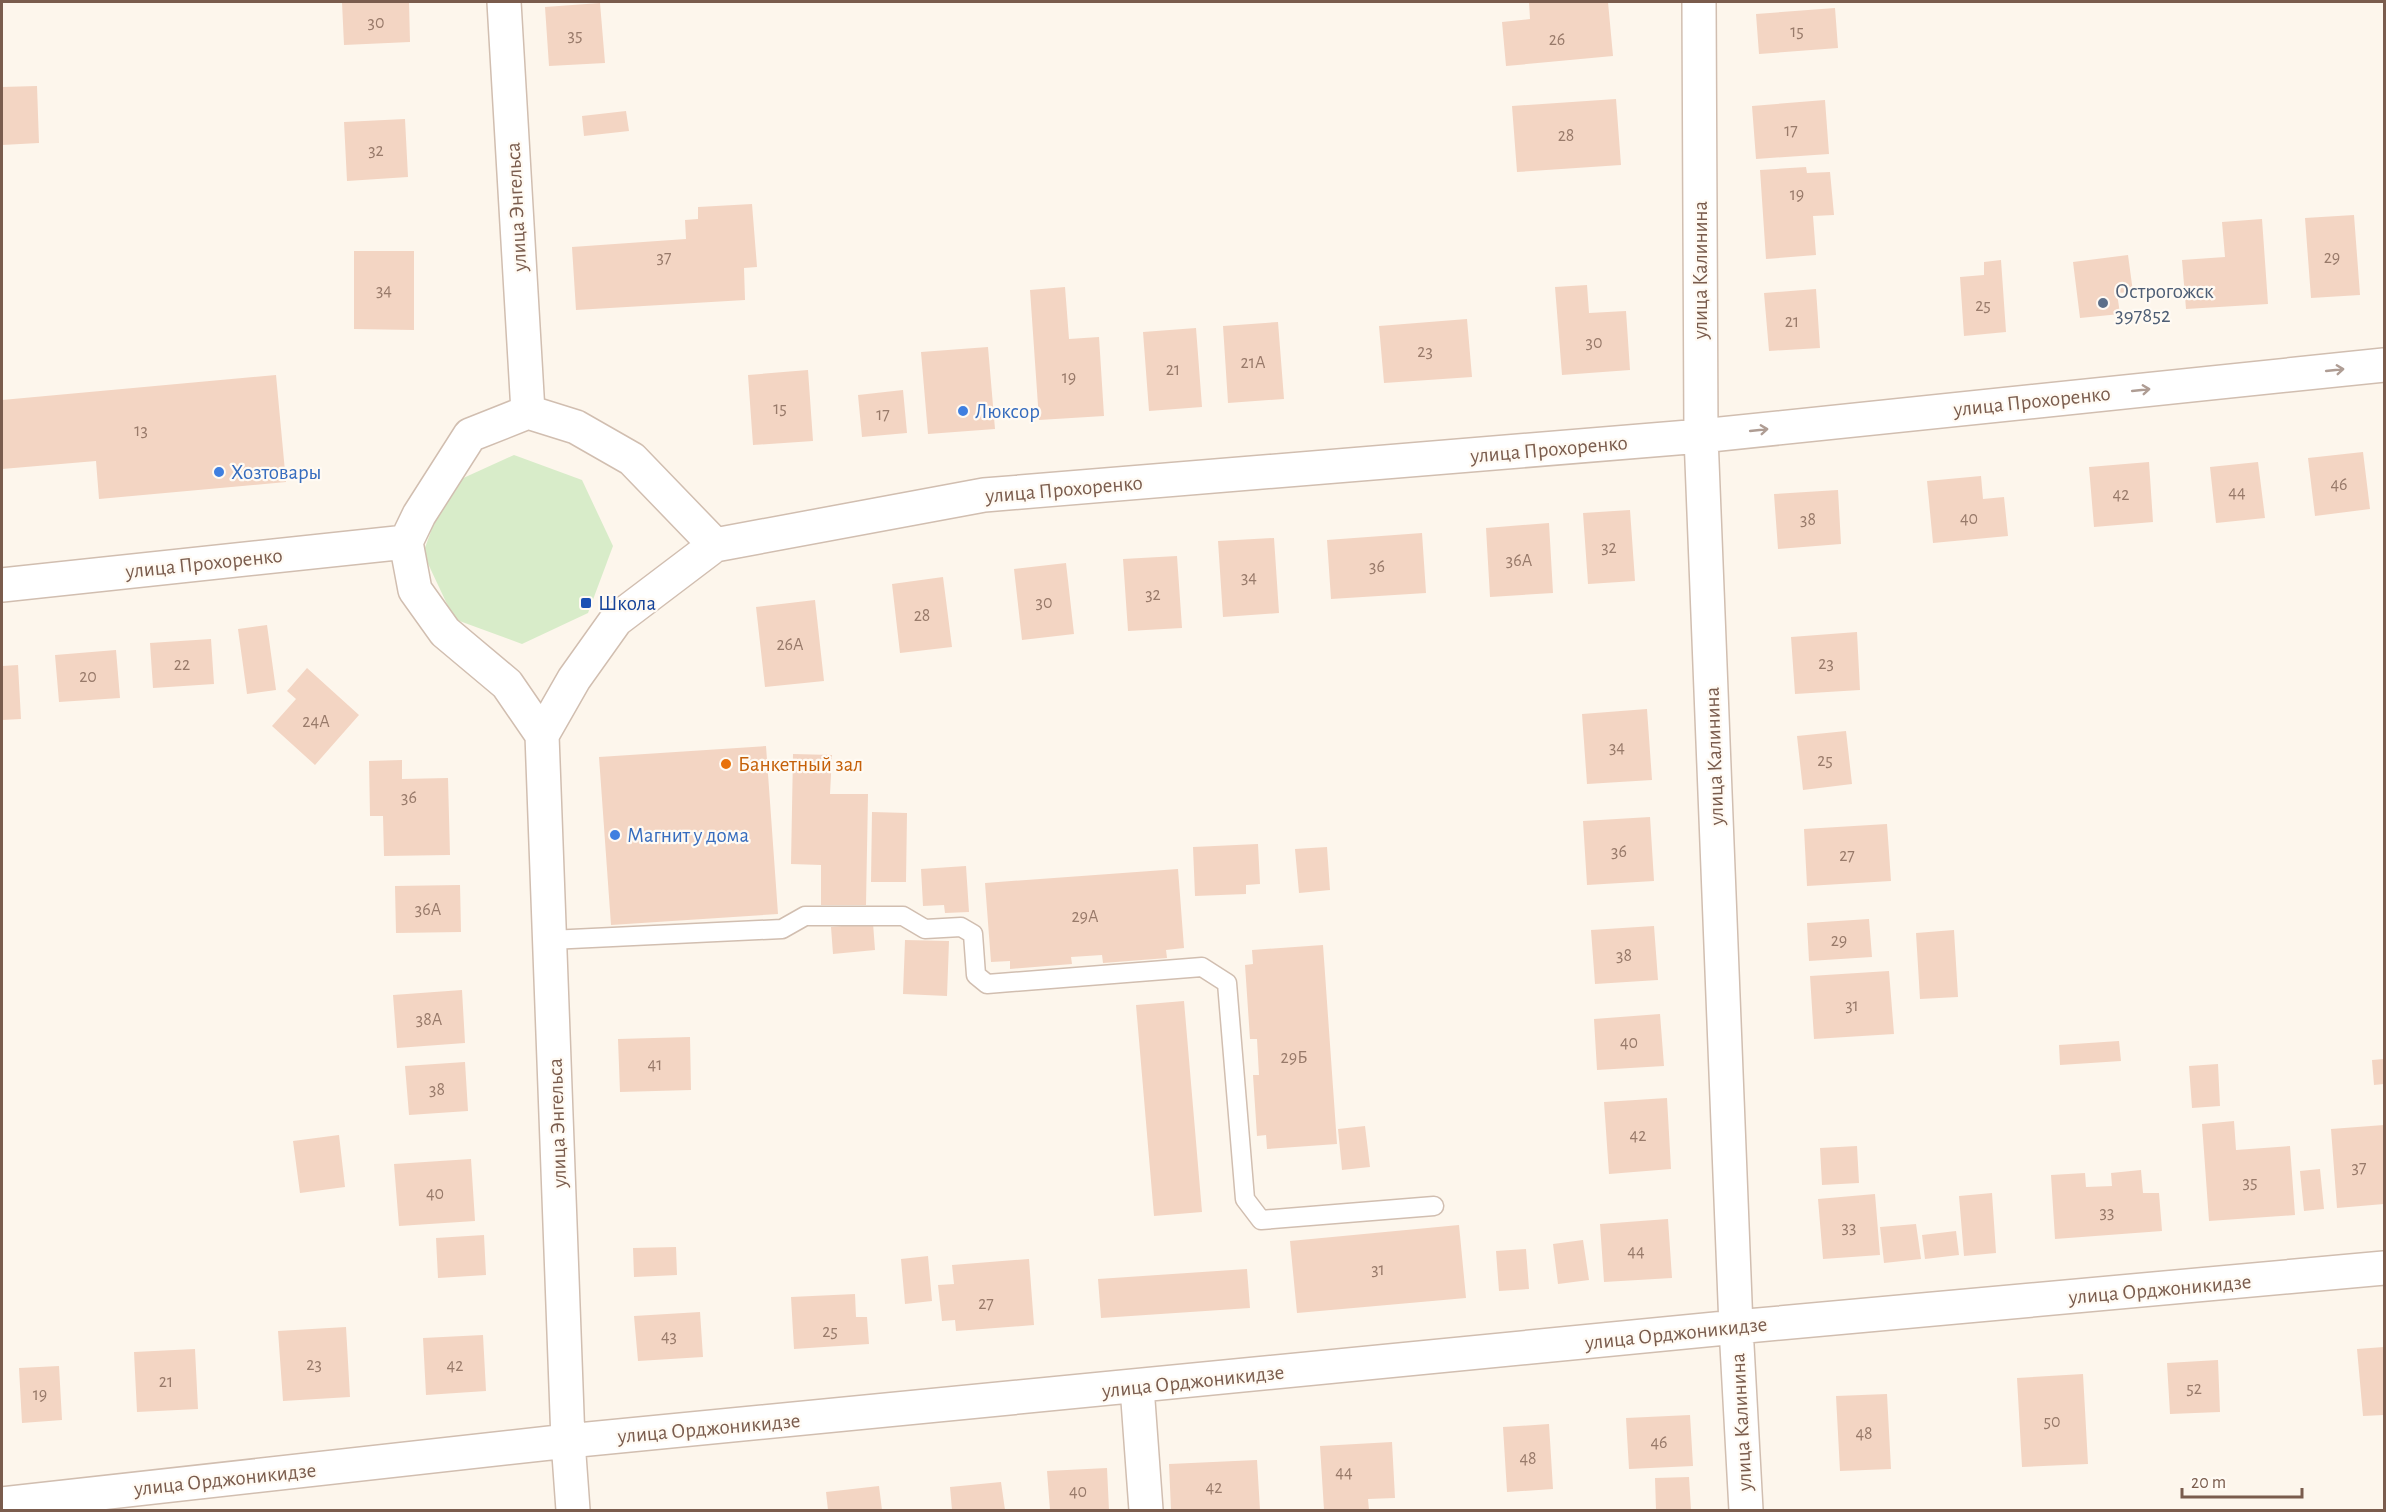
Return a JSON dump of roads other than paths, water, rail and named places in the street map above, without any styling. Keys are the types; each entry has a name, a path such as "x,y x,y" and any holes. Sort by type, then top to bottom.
{"street":[{"name":"улица Энгельса","path":"504,2 528,412"},
{"name":"улица Калинина","path":"1699,2 1701,436 1736,1327 1746,1510"},
{"name":"улица Прохоренко","path":"542,735 574,679 616,620 715,545 984,495 1701,436 2385,365"},
{"path":"542,735 507,684 445,632 415,590 406,542 419,515 470,435 528,412 576,427 632,459 715,545"},
{"name":"улица Прохоренко","path":"2,585 406,542"},
{"name":"улица Энгельса","path":"542,735 568,1441 573,1510"},
{"name":"улица Орджоникидзе","path":"2,1504 568,1441 1736,1327 2385,1268"},
{"path":"1137,1387 1146,1510"}],"lane":[{"path":"550,940 782,929 805,916 903,916 924,929 961,927 973,934 976,975 987,984 1202,967 1227,983 1245,1199 1261,1220 1434,1206"}],"place":[{"name":"Острогожск 397852","path":"2103,303"},
{"name":"Люксор","path":"963,411"},
{"name":"Хозтовары","path":"219,472"},
{"name":"Школа","path":"586,603"},
{"name":"Банкетный зал","path":"726,764"},
{"name":"Магнит у дома","path":"615,835"}]}
